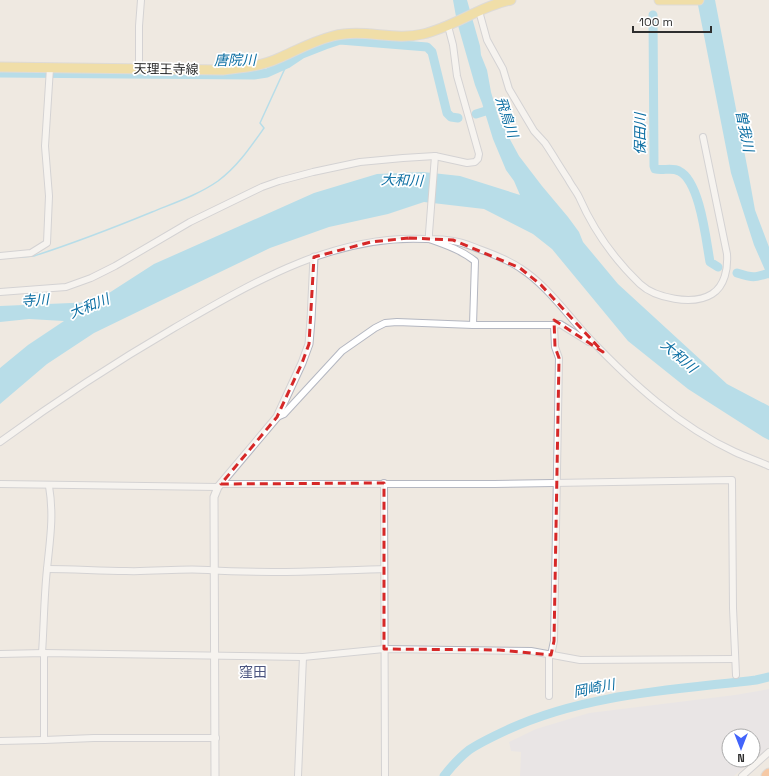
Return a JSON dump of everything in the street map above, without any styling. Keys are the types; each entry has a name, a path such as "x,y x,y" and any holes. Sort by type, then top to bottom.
{"main road":[{"name":"天理王寺線","path":"0,67 223,70 242,68 258,65 279,58 305,45 335,35 350,33 416,36 449,26 498,3 511,0"},
{"path":"659,0 699,0"}],"street":[{"path":"139,69 139,26 141,0"},
{"path":"479,11 487,40 503,69 509,89 534,131 545,143 609,249 641,285 653,293 669,298 681,300 702,299 712,295 718,289 726,274 728,266 727,254 703,137"},
{"path":"0,292 66,287 91,278 116,266 190,222 262,187 279,181 360,162 435,156 467,163 475,162 478,159 479,154 457,76 449,26"},
{"path":"0,256 31,253 47,243 49,196 45,146 50,68"},
{"path":"429,236 435,156"},
{"path":"429,236 451,246 475,260 472,325"},
{"path":"0,442 88,381 156,339 237,292 276,272 314,257 371,242 429,236 453,240 491,253 520,268 541,285 603,352 660,405 691,427 735,452 769,466"},
{"path":"215,776 216,655 213,502 220,485 277,417 302,363 309,344 314,257"},
{"path":"277,417 284,414 342,351 375,328 385,323 397,322 472,325 560,324 586,339 603,352"},
{"path":"550,696 550,654 554,641 558,483 559,358 555,347 554,325"},
{"path":"0,484 49,486 384,483 494,484 732,480 732,608 736,675"},
{"path":"384,483 385,776"},
{"path":"44,740 43,653 47,569 51,547 52,508 49,486"},
{"path":"47,569 128,572 209,570 300,572 384,569"},
{"path":"0,654 43,653 303,657 384,650 500,650 550,654 580,660 735,659"},
{"path":"298,776 303,657"},
{"path":"0,741 94,738 216,738"},
{"path":"742,776 769,752"}],"highlighted area":[{"path":"409,238 453,240 520,268 541,285 603,352 554,320 555,347 559,358 554,641 551,655 499,650 384,649 384,483 221,484 277,417 302,363 309,344 314,257 371,242"}],"shaded area":[{"path":"769,689 769,747 761,754 761,728 721,728 721,768 744,768 734,776 520,776 521,752 511,751 509,742 536,729 589,713 735,695"}],"water":[{"name":"大和川","path":"453,0 467,0 499,119 519,156 568,217 579,232 583,242 618,284 727,384 769,406 769,440 688,389 628,341 552,249 533,234 484,209 424,202 388,214 329,227 270,248 94,333 47,364 0,404 0,368 28,345 64,321 29,319 0,322 0,306 95,302 154,264 314,193 377,174 423,172 460,176 520,195 514,181 506,170 493,139 475,85 457,22"},
{"path":"697,0 715,0 755,210 769,247 769,279 754,245 731,173"}],"waterway":[{"name":"保田川","path":"653,15 654,166 655,169 670,169 679,171 686,177 692,186 701,212 710,262 718,267"},
{"name":"唐院川","path":"0,73 254,75 267,73 287,64 302,54 340,40 427,47 432,52 447,113 451,117 458,118"},
{"path":"21,257 34,256 108,230 186,198 225,176 248,150 264,128 260,123 287,64"},
{"name":"唐院川","path":"476,114 489,110"},
{"name":"保田川","path":"737,273 753,277 769,273"},
{"name":"岡崎川","path":"444,776 466,753 483,742 536,718 567,708 629,695 756,680 769,677"}],"district":[{"name":"窪田","path":"253,672"}],"water label":[{"name":"飛鳥川","path":"507,117"},
{"name":"曽我川","path":"745,131"},
{"name":"寺川","path":"35,300"}]}
